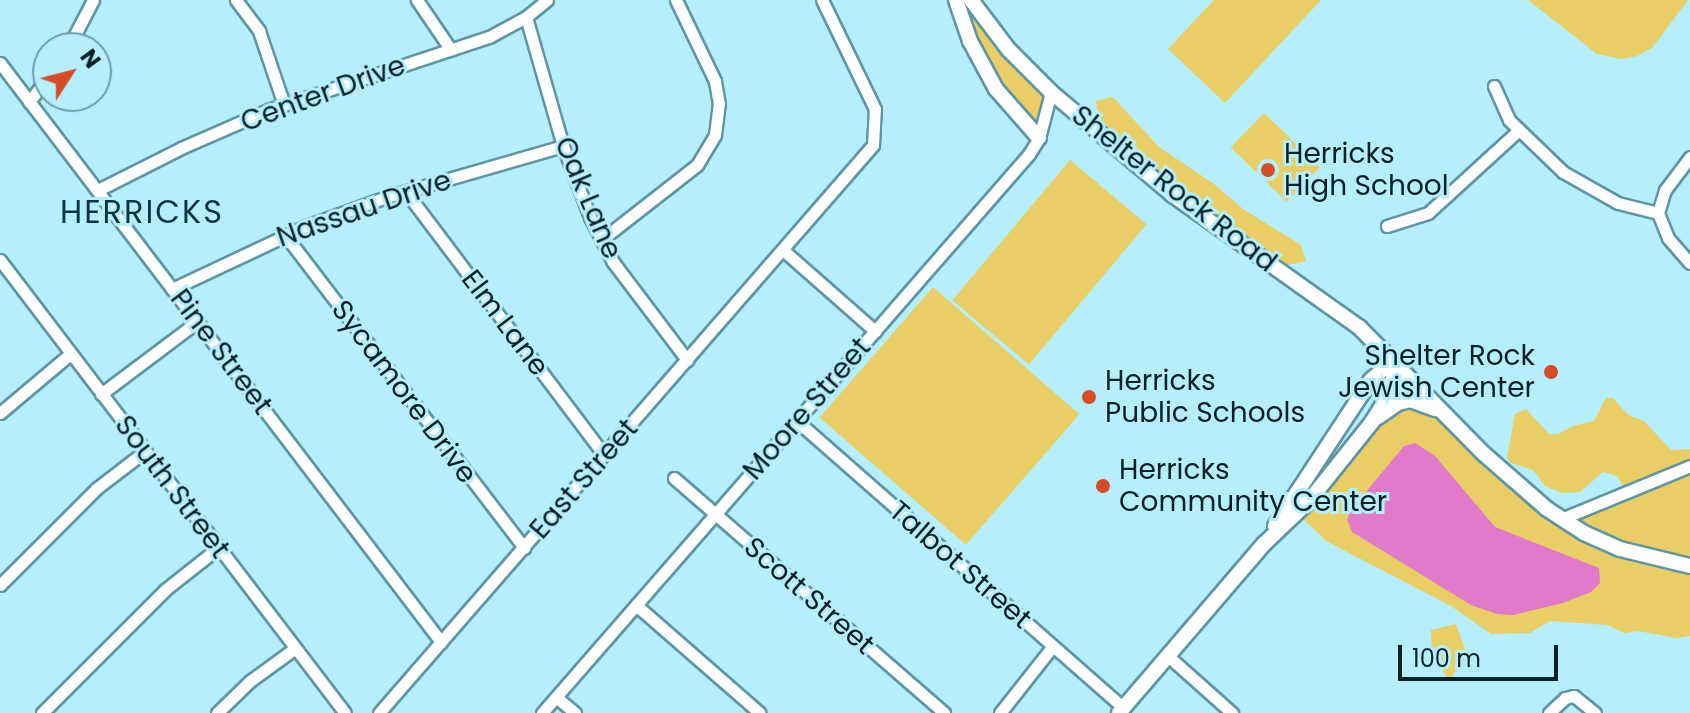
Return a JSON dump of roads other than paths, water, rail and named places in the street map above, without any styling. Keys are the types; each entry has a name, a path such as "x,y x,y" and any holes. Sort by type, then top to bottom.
{"main road":[{"path":"956,0 970,41 996,89 1039,138"},
{"name":"Shelter Rock Road","path":"971,0 1009,50 1051,92 1173,195 1359,327 1501,470 1561,519 1620,549 1690,566"},
{"path":"1121,710 1264,544 1309,501 1372,422 1393,389 1393,361"},
{"path":"1264,544 1371,380 1393,361"},
{"path":"1372,422 1398,403 1410,400 1441,411"}],"street":[{"path":"76,32 93,0"},
{"path":"236,0 259,31 284,105"},
{"path":"417,0 451,50"},
{"name":"Center Drive","path":"98,190 181,148 284,105 489,37 526,17 547,0"},
{"path":"601,240 697,165 715,135 719,104 715,81 676,0"},
{"name":"East Street","path":"385,711 441,642 873,145 875,109 822,0"},
{"name":"Oak Lane","path":"526,17 563,146 601,240 629,285 687,360"},
{"name":"Pine Street","path":"0,63 441,642"},
{"path":"1494,86 1503,110 1519,130 1563,172 1588,189 1618,203 1658,213"},
{"name":"Moore Street","path":"542,713 1039,138 1051,92"},
{"path":"29,102 32,98"},
{"path":"1387,226 1428,213 1519,130"},
{"name":"Nassau Drive","path":"172,289 285,235 406,192 563,146"},
{"path":"1690,157 1665,190 1658,213 1668,238 1690,263"},
{"name":"Elm Lane","path":"406,192 604,455"},
{"name":"Sycamore Drive","path":"285,235 524,548"},
{"path":"783,250 875,331"},
{"name":"South Street","path":"0,260 345,713"},
{"path":"101,394 197,322"},
{"path":"0,413 70,354"},
{"name":"Talbot Street","path":"797,421 1053,646 1121,710"},
{"path":"0,585 97,488 144,452"},
{"path":"1561,519 1690,466"},
{"name":"Scott Street","path":"674,478 944,713"},
{"path":"42,713 166,589 218,548"},
{"path":"636,605 760,713"},
{"path":"1000,713 1053,646"},
{"path":"217,713 250,681 294,649"},
{"path":"1168,656 1232,713"},
{"path":"1549,713 1565,698 1574,696 1595,713"},
{"path":"556,697 575,713"}],"place":[{"name":"Herricks High School","path":"1268,170"},
{"name":"Shelter Rock Jewish Center","path":"1551,372"},
{"name":"Herricks Public Schools","path":"1089,397"},
{"name":"Herricks Community Center","path":"1103,486"}],"district":[{"name":"HERRICKS","path":"142,212"}]}
